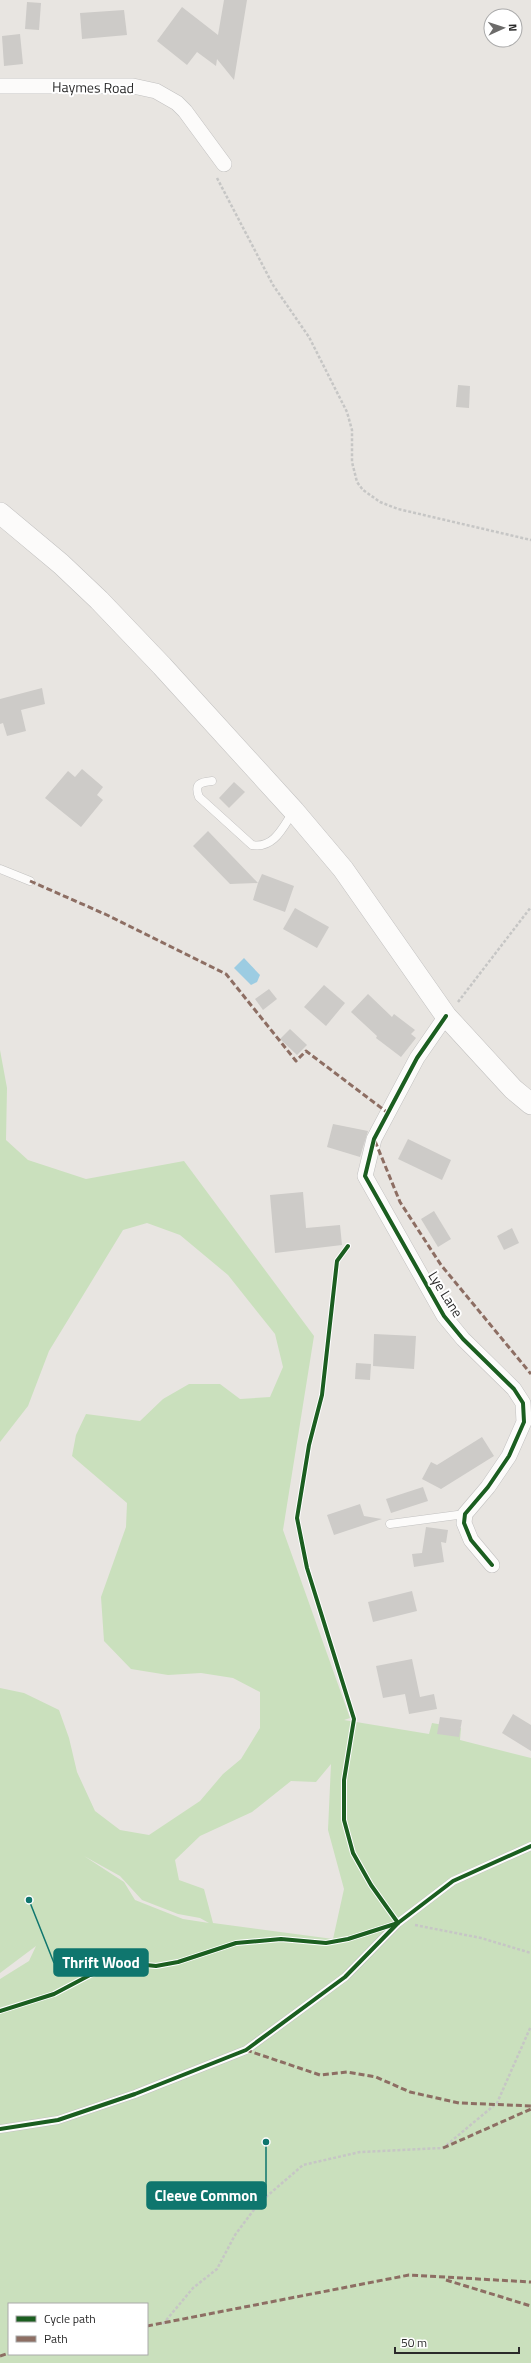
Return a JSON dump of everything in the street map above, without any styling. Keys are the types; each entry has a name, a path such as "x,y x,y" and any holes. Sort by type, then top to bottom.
{"main road":[{"path":"0,513 61,564 99,600 162,666 294,811 343,869 446,1016 513,1089 531,1104"}],"street":[{"name":"Haymes Road","path":"0,86 133,86 156,91 177,103 185,111 219,168"},
{"name":"Lye Lane","path":"446,1016 417,1058 374,1139 365,1176 444,1316 463,1339 516,1392 523,1403 524,1422 508,1456 488,1487 464,1514"},
{"path":"464,1514 464,1523 471,1540 492,1564"}],"lane":[{"path":"212,781 201,782 198,785 196,790 199,797 252,845 264,846 271,842 294,811"},
{"path":"0,869 30,881"},
{"path":"390,1524 464,1514"},
{"path":"0,2130 58,2120 135,2094 246,2050 345,1977 398,1923 453,1882 531,1846"}],"path":[{"path":"219,168 273,285 310,337 347,412 352,430 352,462 357,482 364,490 380,502 398,509 531,540"},
{"path":"464,994 531,906"},
{"path":"398,1923 481,1938 531,1953"},
{"path":"163,2324 193,2288 217,2269 236,2235 259,2203 303,2165 360,2152 443,2148 497,2104 531,2026"}],"green space":[{"path":"0,1050 7,1088 6,1140 28,1160 86,1179 184,1161 314,1336 283,1530 350,1718 344,1720 429,1734 432,1723 461,1728 460,1740 531,1758 531,2363 0,2363 0,1979 29,1961 36,1946 0,1973 0,1688 24,1693 59,1710 69,1738 77,1772 95,1811 120,1830 149,1835 200,1801 223,1774 241,1759 260,1728 260,1692 233,1678 201,1673 168,1675 131,1669 104,1641 101,1597 126,1527 127,1503 72,1456 76,1435 86,1414 140,1421 163,1399 189,1384 220,1384 240,1399 270,1397 283,1367 275,1334 228,1275 180,1235 147,1223 123,1230 49,1351 28,1406 0,1442","holes":["331,1764 328,1830 344,1889 333,1939 213,1923 204,1889 179,1880 175,1860 200,1836 252,1812 291,1781 316,1782","84,1856 120,1876 142,1900 178,1914 200,1918 209,1923 183,1919 135,1900 124,1882"]}],"water":[{"path":"244,958 260,975 257,982 251,985 234,968"}],"building":[{"path":"224,0 247,0 234,80 217,59 216,66 197,52 187,65 157,41 182,7 218,35"},
{"path":"27,2 41,3 39,30 25,29"},
{"path":"124,10 127,35 82,39 80,13"},
{"path":"20,34 23,64 4,66 2,36"},
{"path":"458,385 470,386 469,408 456,407"},
{"path":"42,688 45,704 21,710 26,731 7,736 3,723 0,724 0,699"},
{"path":"82,769 103,787 97,795 103,800 81,827 45,798 68,771 75,777"},
{"path":"234,782 245,792 229,808 219,798"},
{"path":"208,831 258,883 230,884 193,846"},
{"path":"262,874 294,886 285,912 253,900"},
{"path":"295,908 329,927 317,948 283,929"},
{"path":"324,985 345,1003 326,1026 304,1007"},
{"path":"269,989 277,999 263,1010 255,999"},
{"path":"368,994 392,1017 394,1014 415,1030 411,1034 416,1038 401,1057 376,1038 377,1036 351,1012"},
{"path":"290,1029 307,1045 297,1055 280,1039"},
{"path":"333,1124 368,1131 360,1157 327,1147"},
{"path":"408,1139 451,1160 442,1180 398,1159"},
{"path":"303,1192 306,1228 340,1225 342,1245 275,1253 270,1195"},
{"path":"434,1211 451,1239 438,1247 421,1219"},
{"path":"512,1228 519,1243 504,1250 497,1236"},
{"path":"374,1334 416,1336 414,1369 373,1366"},
{"path":"356,1363 371,1364 370,1380 355,1379"},
{"path":"482,1437 494,1456 441,1489 422,1479 431,1462 437,1465"},
{"path":"423,1487 428,1501 391,1513 386,1499"},
{"path":"360,1504 364,1516 382,1519 334,1535 327,1515"},
{"path":"426,1527 448,1530 446,1543 441,1542 444,1562 414,1567 412,1554 422,1553"},
{"path":"412,1591 417,1611 373,1622 368,1602"},
{"path":"412,1659 420,1697 434,1694 437,1709 409,1714 405,1694 383,1698 376,1666"},
{"path":"513,1714 531,1725 531,1751 502,1733"},
{"path":"440,1717 462,1720 459,1737 437,1734"}],"marked path":[{"path":"30,881 107,915 226,974 296,1061 306,1051 388,1113"},
{"path":"375,1141 400,1202 441,1265 531,1374"},
{"path":"246,2050 320,2075 347,2072 376,2077 410,2092 459,2103 531,2106"},
{"path":"443,2148 531,2109"},
{"path":"148,2326 409,2275 531,2282"},
{"path":"446,2280 531,2306"},
{"path":"0,2356 8,2353"}],"cycle path":[{"path":"446,1016 417,1058 374,1139 365,1176 444,1316 463,1339 514,1389 523,1403 524,1422 509,1456 488,1487 465,1514 464,1523 471,1540 492,1565"},
{"path":"0,2011 54,1994 90,1975 117,1966 136,1964 156,1966 178,1962 236,1943 281,1939 326,1943 348,1939 398,1923 371,1885 353,1853 344,1820 344,1780 354,1719 307,1568 297,1518 309,1445 322,1395 337,1261 348,1246"},
{"path":"0,2129 58,2120 135,2094 246,2050 345,1977 398,1923 453,1881 531,1846"}],"place":[{"name":"Thrift Wood","path":"29,1900"},
{"name":"Cleeve Common","path":"266,2142"}]}
